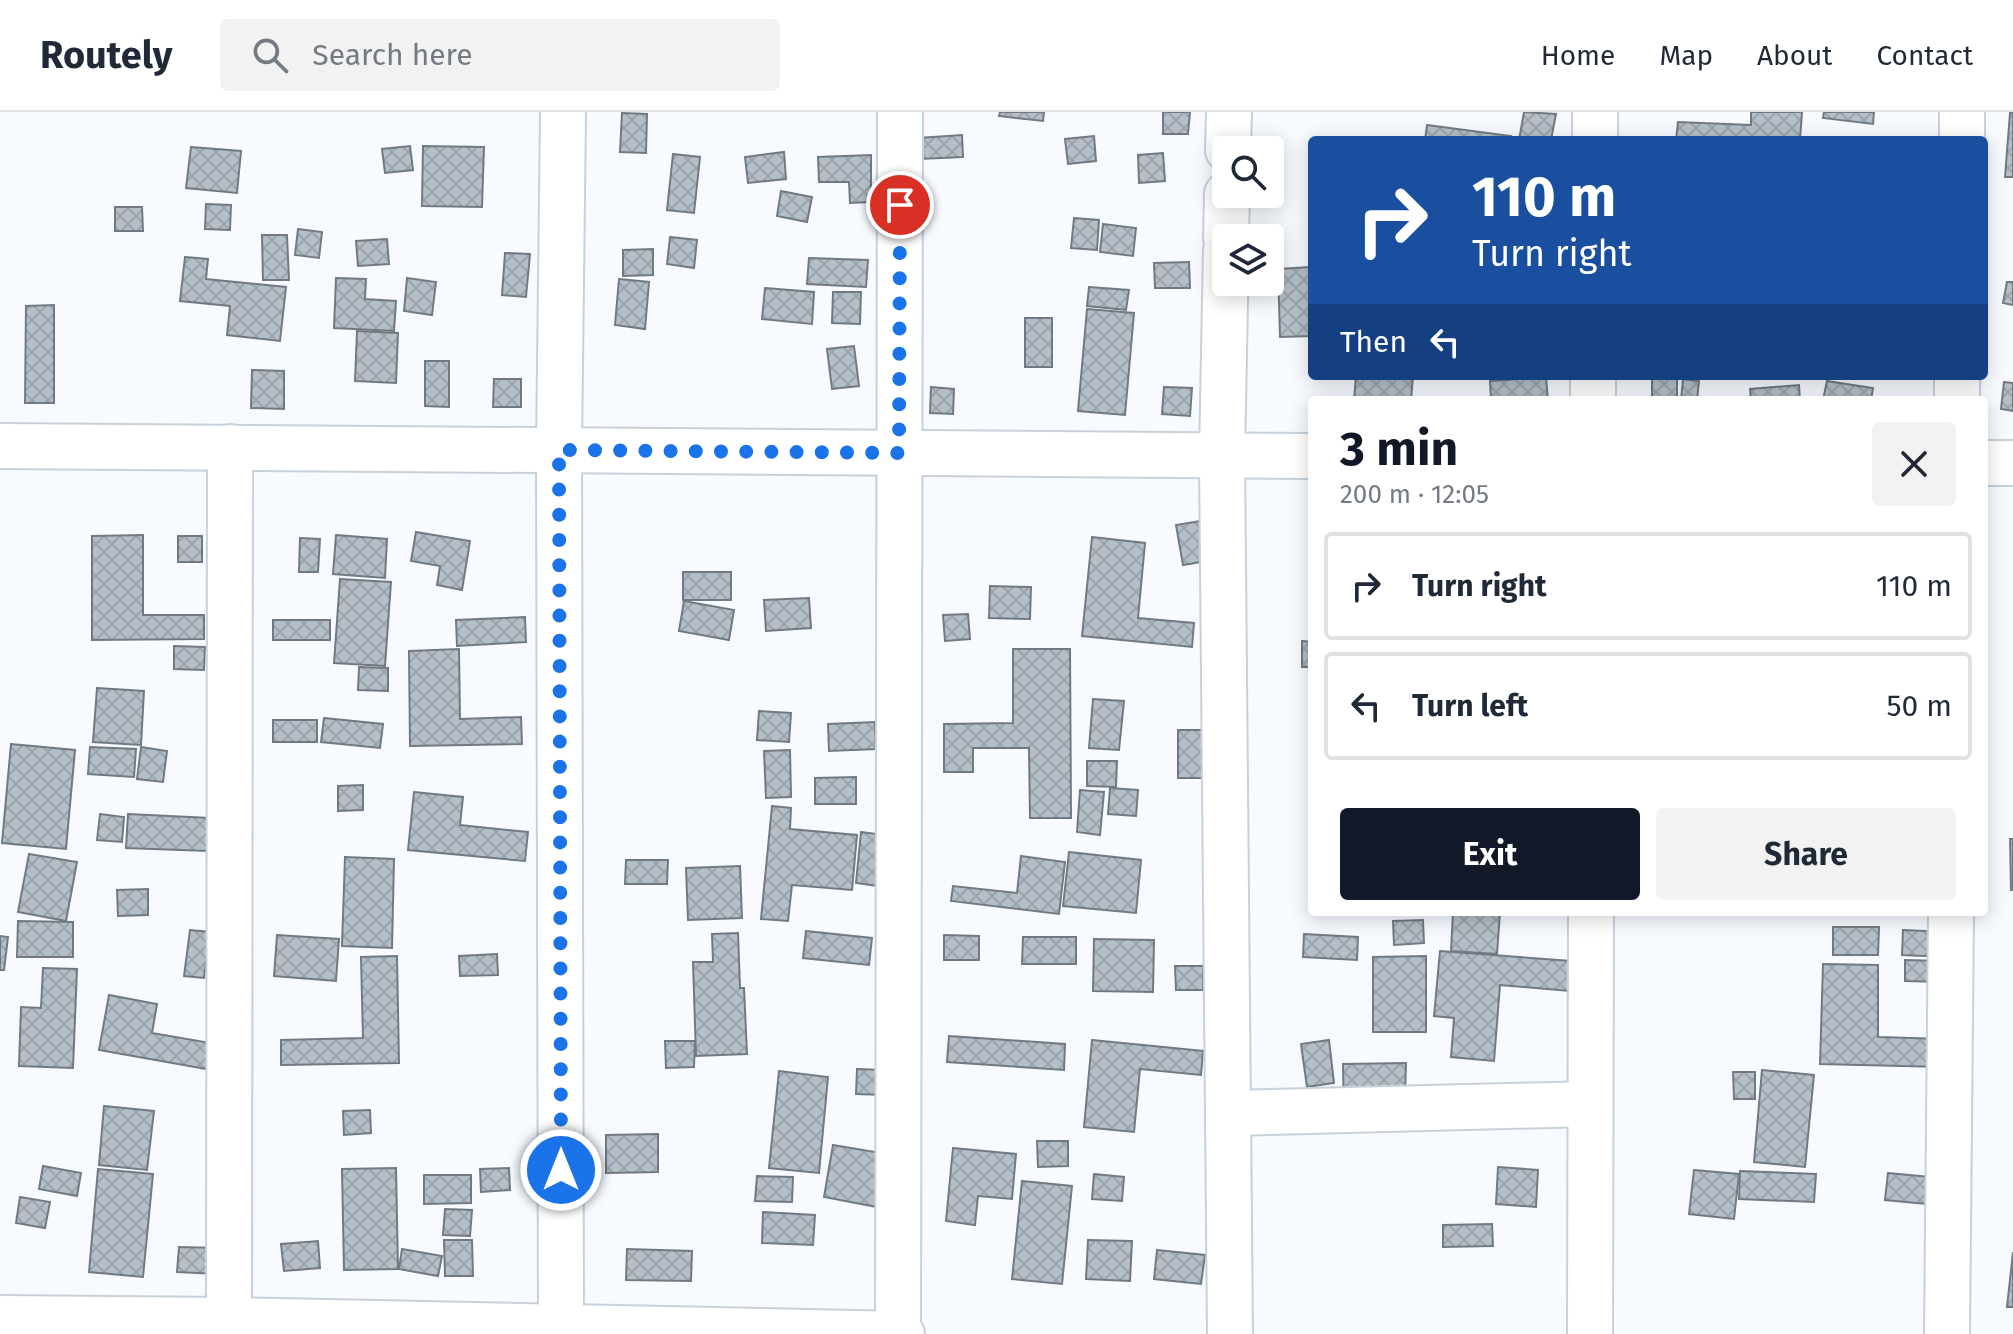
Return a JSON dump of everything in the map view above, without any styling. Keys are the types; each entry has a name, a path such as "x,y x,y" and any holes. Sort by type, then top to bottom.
{"street":[{"path":"561,1326 559,450 563,112"},
{"path":"0,1318 900,1334 900,112"},
{"path":"1228,136 1229,112"},
{"path":"1595,112 1595,136"},
{"path":"1962,112 1962,136"},
{"path":"1225,296 1222,456 1230,1334"},
{"path":"0,446 1308,456"},
{"path":"229,1320 230,447"},
{"path":"1988,463 2013,463"},
{"path":"1590,1334 1591,916"},
{"path":"1947,1334 1951,916"},
{"path":"1228,1113 1590,1104"}],"building":[{"path":"1000,112 1044,112 1043,121 999,116"},
{"path":"1163,112 1190,112 1188,134 1163,134"},
{"path":"1524,112 1556,114 1552,136 1520,136"},
{"path":"1751,112 1802,112 1800,136 1676,136 1678,122 1751,125"},
{"path":"1824,112 1874,112 1873,124 1823,118"},
{"path":"622,113 647,114 646,153 620,152"},
{"path":"2010,113 2013,113 2013,177 2005,177"},
{"path":"1427,125 1511,136 1426,136"},
{"path":"962,135 963,157 919,159 918,138"},
{"path":"1094,136 1096,161 1068,164 1065,139"},
{"path":"410,146 413,170 385,173 382,149"},
{"path":"423,146 484,147 482,207 422,206"},
{"path":"191,147 241,151 237,193 186,188"},
{"path":"784,152 786,179 748,183 745,157"},
{"path":"1163,153 1165,181 1139,183 1138,155"},
{"path":"673,154 700,157 694,213 667,210"},
{"path":"871,155 871,202 850,203 849,182 819,182 818,157"},
{"path":"781,191 812,197 807,222 777,216"},
{"path":"206,204 231,205 230,230 205,229"},
{"path":"115,207 142,207 143,231 115,231"},
{"path":"1074,218 1099,220 1097,250 1071,248"},
{"path":"1103,224 1136,228 1133,256 1100,252"},
{"path":"298,229 322,232 319,258 295,255"},
{"path":"262,235 287,235 289,280 263,280"},
{"path":"670,237 697,240 694,268 667,264"},
{"path":"387,239 389,264 358,266 356,241"},
{"path":"653,249 653,275 623,276 623,250"},
{"path":"505,253 530,254 526,297 502,295"},
{"path":"185,257 208,259 206,279 286,287 280,341 227,335 230,306 180,301"},
{"path":"809,258 868,260 866,287 807,284"},
{"path":"1189,262 1190,288 1155,288 1154,263"},
{"path":"1308,267 1308,336 1280,337 1279,296 1284,296 1284,269"},
{"path":"336,278 366,279 365,299 396,301 394,331 334,328"},
{"path":"407,278 436,282 432,315 404,311"},
{"path":"619,279 649,282 645,329 615,325"},
{"path":"2007,282 2013,282 2013,305 2003,303"},
{"path":"1089,287 1129,290 1126,310 1087,306"},
{"path":"765,288 814,292 812,324 762,319"},
{"path":"833,292 861,292 860,324 832,323"},
{"path":"54,305 54,403 25,403 26,306"},
{"path":"1087,309 1134,313 1125,415 1078,411"},
{"path":"1025,318 1052,318 1052,367 1025,367"},
{"path":"357,331 398,333 396,383 355,381"},
{"path":"854,346 859,386 832,389 827,349"},
{"path":"425,361 449,361 449,407 425,406"},
{"path":"252,370 284,371 284,409 251,408"},
{"path":"494,379 521,379 521,407 493,407"},
{"path":"1356,380 1413,380 1411,396 1354,396"},
{"path":"1546,380 1548,396 1491,396 1490,381"},
{"path":"1652,380 1677,380 1677,396 1652,396"},
{"path":"1683,380 1699,381 1697,396 1681,396"},
{"path":"1827,381 1873,388 1872,396 1824,396"},
{"path":"2004,382 2013,383 2013,411 2001,409"},
{"path":"1799,385 1800,396 1751,396 1750,389"},
{"path":"931,387 954,389 953,414 930,413"},
{"path":"1164,387 1192,388 1190,416 1162,414"},
{"path":"1207,520 1213,560 1183,565 1176,525"},
{"path":"416,532 470,541 462,590 437,585 440,566 411,561"},
{"path":"143,535 143,615 204,615 204,639 92,640 92,536"},
{"path":"336,535 387,539 385,578 333,574"},
{"path":"178,536 202,536 202,562 178,562"},
{"path":"1092,537 1145,543 1138,618 1194,623 1192,647 1082,636"},
{"path":"300,538 320,539 318,572 299,572"},
{"path":"683,572 731,572 731,600 683,600"},
{"path":"340,579 391,582 385,666 334,663"},
{"path":"990,586 1031,587 1030,619 989,618"},
{"path":"809,598 811,628 766,631 764,600"},
{"path":"684,601 734,610 729,640 679,631"},
{"path":"968,614 970,639 945,641 943,615"},
{"path":"525,617 526,642 457,646 456,620"},
{"path":"273,620 330,620 330,640 273,640"},
{"path":"1302,641 1308,642 1308,667 1302,667"},
{"path":"174,646 205,647 204,670 174,669"},
{"path":"459,649 460,719 521,717 522,744 410,746 409,651"},
{"path":"1013,649 1070,649 1071,818 1030,818 1029,748 973,748 973,772 944,772 944,724 1013,723"},
{"path":"359,667 388,668 388,691 358,690"},
{"path":"97,688 144,691 141,745 93,742"},
{"path":"1093,699 1124,701 1119,750 1089,748"},
{"path":"759,711 791,713 789,742 757,740"},
{"path":"324,718 383,724 380,748 321,742"},
{"path":"273,720 317,720 317,742 273,742"},
{"path":"875,722 876,749 829,751 828,724"},
{"path":"1178,730 1204,730 1204,778 1178,778"},
{"path":"11,744 75,750 66,849 2,843"},
{"path":"90,747 136,749 134,777 88,774"},
{"path":"141,747 167,751 163,782 137,779"},
{"path":"790,750 791,797 766,798 764,751"},
{"path":"1087,761 1117,761 1116,787 1087,786"},
{"path":"856,777 856,804 815,804 815,778"},
{"path":"363,785 363,810 338,811 338,786"},
{"path":"1110,788 1138,790 1136,816 1108,814"},
{"path":"1080,790 1104,792 1100,835 1077,832"},
{"path":"414,792 463,797 460,825 528,832 525,861 408,850"},
{"path":"772,806 791,808 790,829 857,835 852,890 792,885 788,921 761,919"},
{"path":"100,814 124,817 122,842 97,840"},
{"path":"128,814 210,818 208,851 126,848"},
{"path":"861,832 885,835 878,886 856,883"},
{"path":"2010,839 2013,839 2013,890 2011,890"},
{"path":"1069,852 1141,860 1136,913 1063,906"},
{"path":"29,854 77,862 66,921 18,912"},
{"path":"1021,856 1065,862 1059,914 951,901 953,886 1017,893"},
{"path":"345,857 394,859 392,948 342,946"},
{"path":"626,860 668,860 667,884 625,884"},
{"path":"740,866 742,918 688,920 686,868"},
{"path":"148,889 148,915 118,916 117,890"},
{"path":"1453,916 1500,916 1497,954 1451,951"},
{"path":"1423,920 1424,943 1394,945 1393,921"},
{"path":"18,921 73,922 73,957 17,957"},
{"path":"1833,927 1879,927 1878,955 1833,955"},
{"path":"190,930 210,932 204,978 184,976"},
{"path":"1903,930 1947,932 1946,957 1902,955"},
{"path":"806,931 872,938 869,965 803,958"},
{"path":"738,933 747,1054 696,1056 693,962 713,962 712,934"},
{"path":"1304,934 1358,937 1357,960 1303,957"},
{"path":"277,935 339,939 336,981 274,976"},
{"path":"944,935 979,936 979,960 944,960"},
{"path":"0,936 8,937 4,970 0,970"},
{"path":"1023,937 1076,937 1076,964 1022,964"},
{"path":"1094,939 1154,940 1153,992 1093,991"},
{"path":"1440,951 1571,961 1569,991 1500,985 1494,1061 1451,1057 1454,1018 1434,1016"},
{"path":"497,954 498,975 460,976 459,956"},
{"path":"397,956 399,1063 281,1065 281,1040 363,1038 361,957"},
{"path":"1426,956 1426,1032 1373,1032 1373,957"},
{"path":"1905,960 1944,961 1944,982 1905,981"},
{"path":"1823,964 1878,965 1878,1037 1944,1039 1943,1067 1820,1064"},
{"path":"1175,966 1203,966 1203,990 1176,990"},
{"path":"43,968 77,969 73,1068 19,1066 21,1007 41,1008"},
{"path":"109,995 157,1004 152,1033 216,1044 212,1070 99,1050"},
{"path":"949,1036 1065,1044 1064,1070 947,1062"},
{"path":"1092,1040 1203,1051 1201,1075 1140,1069 1134,1132 1084,1127"},
{"path":"1329,1040 1334,1083 1307,1087 1301,1044"},
{"path":"665,1041 695,1041 694,1067 666,1068"},
{"path":"1406,1063 1405,1094 1344,1119 1343,1064"},
{"path":"857,1069 884,1070 884,1095 856,1094"},
{"path":"1762,1070 1814,1075 1805,1167 1754,1162"},
{"path":"779,1071 828,1077 819,1173 769,1168"},
{"path":"1733,1072 1755,1072 1755,1099 1734,1099"},
{"path":"104,1106 154,1111 147,1170 99,1165"},
{"path":"370,1110 371,1133 344,1135 343,1111"},
{"path":"658,1134 658,1172 606,1173 606,1135"},
{"path":"1037,1141 1068,1141 1068,1166 1038,1167"},
{"path":"833,1145 887,1154 877,1207 824,1197"},
{"path":"953,1148 1016,1154 1012,1199 978,1196 975,1225 946,1221"},
{"path":"43,1166 81,1173 77,1196 39,1189"},
{"path":"1498,1167 1538,1170 1536,1207 1496,1204"},
{"path":"396,1168 398,1269 344,1270 342,1169"},
{"path":"509,1168 510,1190 481,1192 480,1169"},
{"path":"98,1169 153,1174 143,1277 89,1272"},
{"path":"1694,1170 1739,1174 1734,1219 1689,1214"},
{"path":"1740,1171 1816,1174 1814,1202 1739,1199"},
{"path":"1888,1173 1940,1178 1937,1205 1885,1200"},
{"path":"1094,1174 1124,1177 1122,1201 1092,1199"},
{"path":"424,1175 471,1175 471,1203 424,1204"},
{"path":"757,1176 793,1177 792,1202 755,1201"},
{"path":"1022,1181 1072,1186 1062,1284 1012,1279"},
{"path":"20,1197 50,1202 45,1228 16,1223"},
{"path":"445,1209 472,1210 470,1236 443,1235"},
{"path":"763,1212 815,1215 813,1245 762,1243"},
{"path":"1492,1224 1493,1246 1443,1247 1443,1225"},
{"path":"444,1240 472,1240 473,1276 445,1276"},
{"path":"1088,1240 1132,1241 1130,1281 1086,1279"},
{"path":"318,1241 320,1268 284,1271 281,1244"},
{"path":"179,1247 218,1248 218,1274 177,1272"},
{"path":"402,1249 442,1256 438,1276 399,1269"},
{"path":"627,1249 692,1251 691,1281 626,1280"},
{"path":"1157,1250 1205,1255 1201,1284 1154,1279"},
{"path":"2013,1252 2013,1307 2007,1307"}],"route":[{"path":"561,1170 559,450 899,453 900,205"}]}
